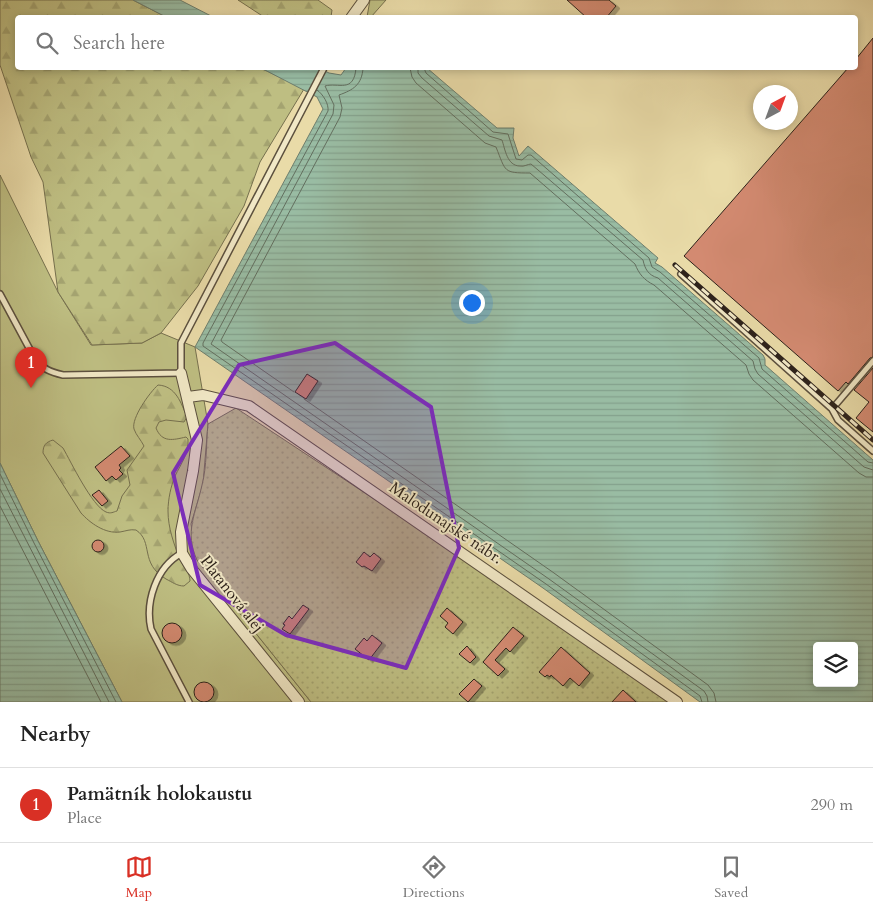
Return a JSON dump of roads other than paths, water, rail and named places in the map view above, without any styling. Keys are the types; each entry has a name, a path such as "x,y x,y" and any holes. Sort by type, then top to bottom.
{"street":[{"path":"353,15 364,0"},
{"name":"Platanová alej","path":"181,373 197,440 181,532 182,553 190,568 299,702"},
{"name":"Malodunajské nábr.","path":"188,397 203,395 249,406 678,702"}],"lane":[{"path":"0,294 34,359 40,366 50,372 63,375 181,373 181,344 323,70"},
{"path":"681,274 832,409 838,420 873,451"},
{"path":"832,409 873,362"},
{"path":"182,553 169,562 157,580 150,601 149,621 151,629 188,702"}],"water":[{"path":"133,0 180,0 209,15 162,15"},
{"path":"265,70 323,70 341,75 345,70 429,70 497,128 514,128 513,138 519,156 528,146 658,258 655,263 763,355 765,365 873,460 873,702 700,702 543,588 195,347 323,109 317,97"},
{"path":"0,463 38,541 122,702 0,702"}],"railway":[{"path":"675,265 873,440"}],"place":[{"name":"Pamätník holokaustu","path":"31,388"}]}
